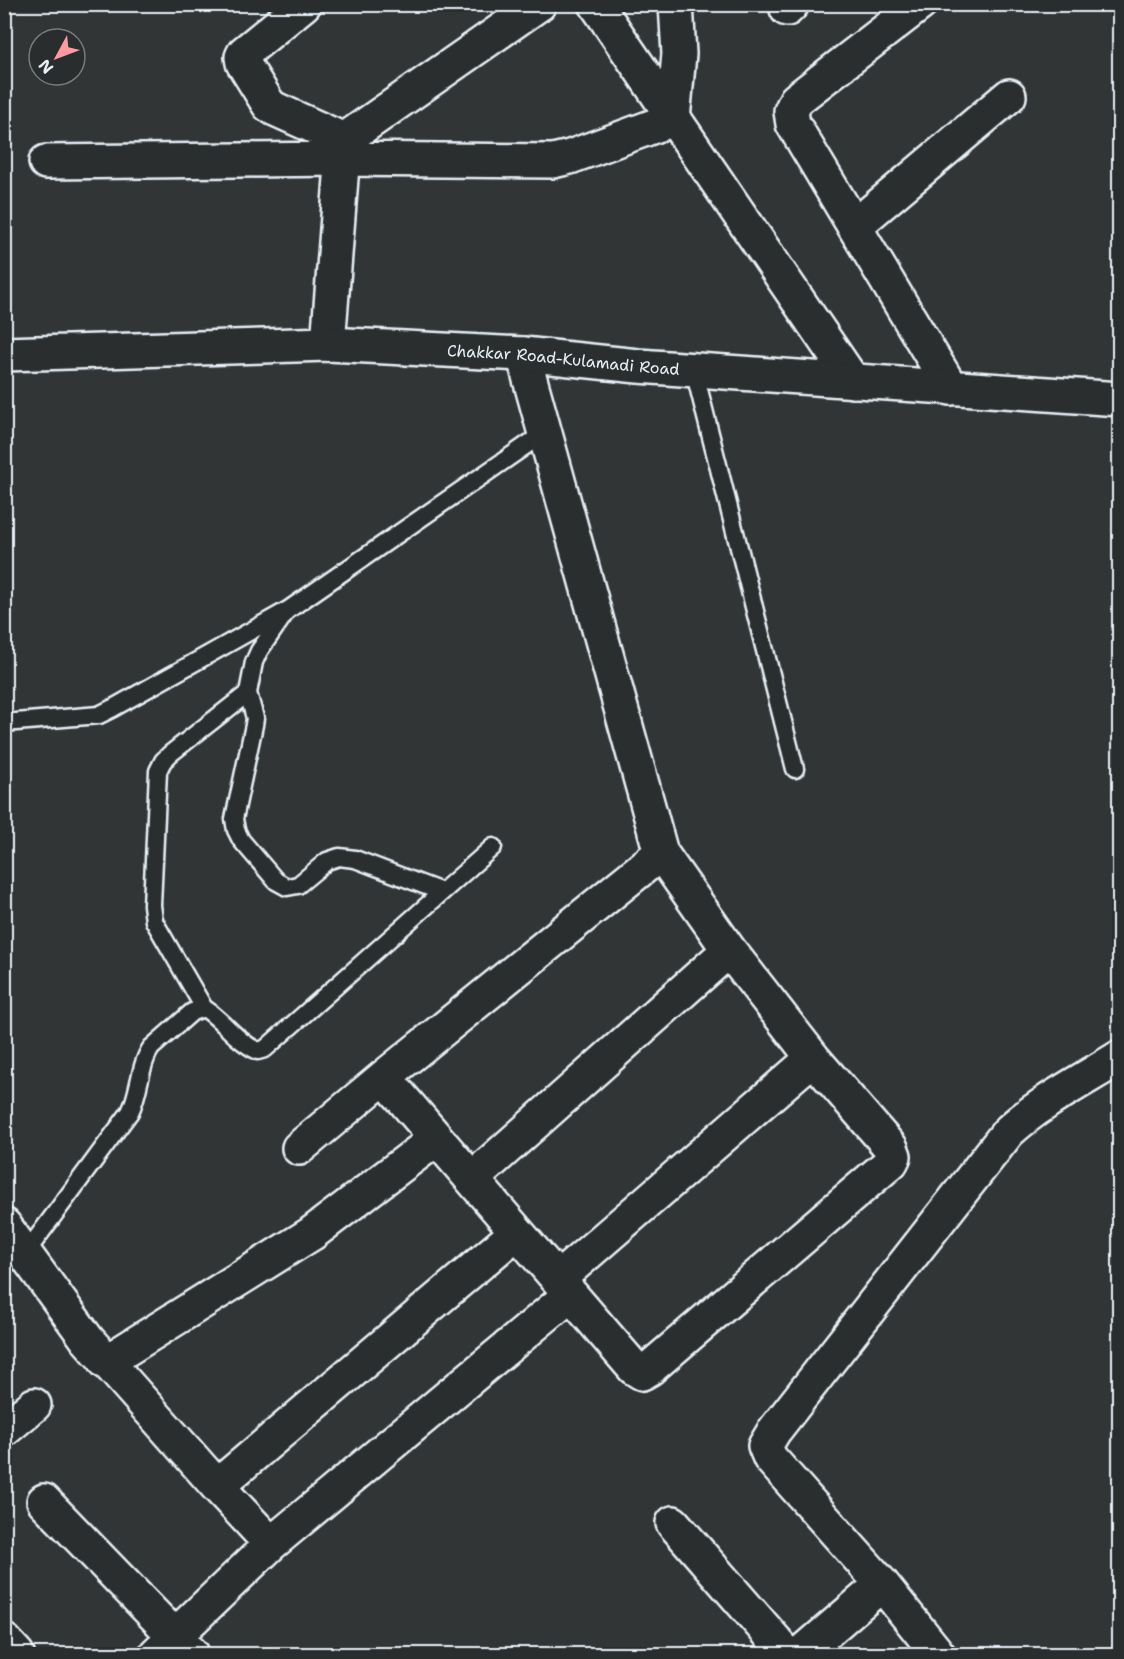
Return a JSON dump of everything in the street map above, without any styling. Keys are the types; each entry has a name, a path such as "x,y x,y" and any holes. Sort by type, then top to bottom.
{"street":[{"path":"304,4 244,53 243,63 269,105 343,150"},
{"path":"328,344 343,150 539,4"},
{"path":"596,4 853,381"},
{"path":"674,119 679,54 676,4"},
{"path":"920,4 796,100 791,111 793,124 951,388"},
{"path":"855,226 1009,96"},
{"path":"46,162 343,150 553,161 674,119"},
{"name":"Chakkar Road-Kulamadi Road","path":"4,354 328,344 523,354 638,366 1119,399"},
{"path":"384,1077 634,1368 642,1373 891,1162 894,1156 891,1148 813,1058 729,950 661,853 523,354"},
{"path":"300,1148 384,1077 661,853"},
{"path":"472,1179 729,950"},
{"path":"938,1654 882,1584 770,1458 765,1446 774,1431 1008,1132 1037,1108 1119,1057"},
{"path":"44,1501 174,1648 271,1544 564,1287 813,1058"},
{"path":"106,1362 311,1234 436,1139"},
{"path":"4,1225 106,1362 271,1544"},
{"path":"217,1486 517,1232"},
{"path":"4,1430 34,1405"},
{"path":"673,1523 787,1654"},
{"path":"801,1654 882,1584"},
{"path":"4,1640 17,1654"}],"lane":[{"path":"694,370 795,769"},
{"path":"4,723 99,715 288,610 544,433"},
{"path":"288,610 256,656 248,693 255,718 234,819 241,840 276,881 287,887 298,885 327,861 339,857 356,859 442,892"},
{"path":"248,693 162,761 158,771 152,905 154,921 204,1008 213,1013 249,1047 258,1051 265,1049 493,847"},
{"path":"25,1254 130,1112 136,1100 146,1055 151,1048 192,1012 204,1008"}]}
